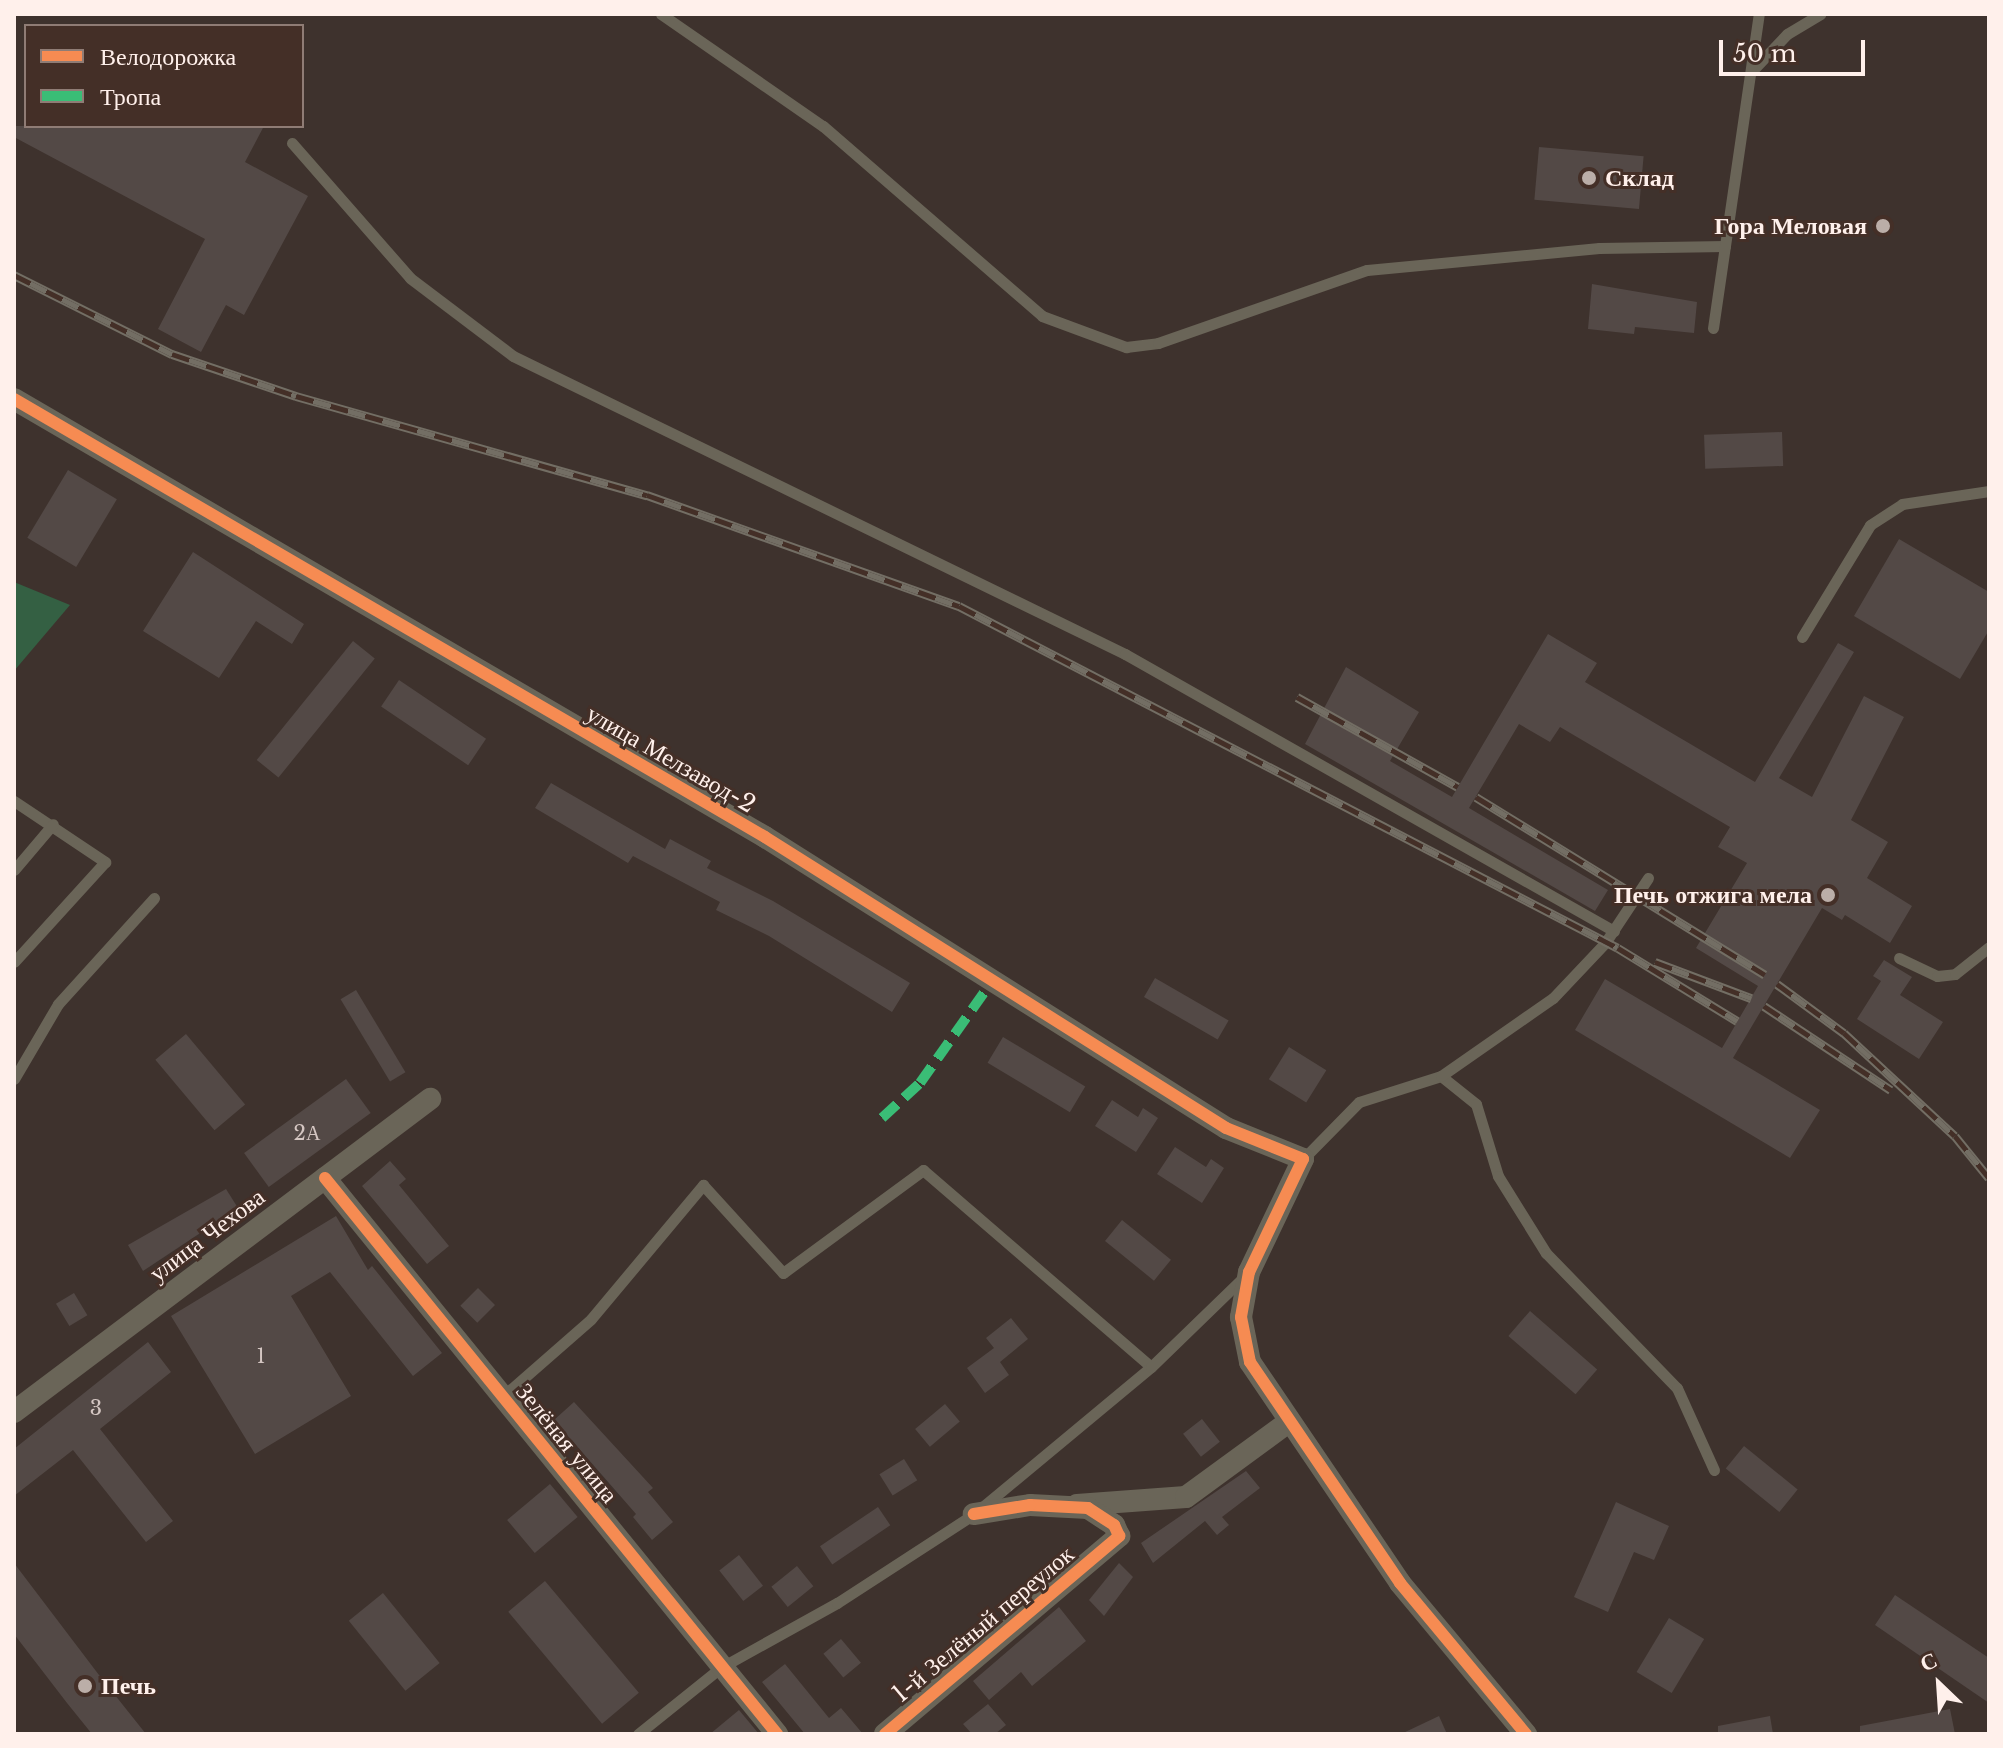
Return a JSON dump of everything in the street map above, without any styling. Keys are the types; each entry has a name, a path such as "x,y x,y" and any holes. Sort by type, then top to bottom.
{"street":[{"name":"улица Мелзавод-2","path":"14,399 765,837 1226,1128 1303,1159"},
{"name":"улица Чехова","path":"14,1412 430,1099"},
{"path":"1303,1159 1249,1272 1241,1317 1250,1362 1287,1423 1400,1583 1526,1734"},
{"name":"Зелёная улица","path":"325,1178 720,1668 777,1734"},
{"path":"974,1514 1030,1505 1072,1506 1110,1499 1186,1497 1287,1423"},
{"name":"1-й Зелёный переулок","path":"885,1734 1119,1536 1114,1525 1088,1508 1072,1506"}],"lane":[{"path":"661,14 823,126 1042,316 1126,347 1199,330 1367,270 1599,248 1725,246"},
{"path":"1713,328 1759,14"},
{"path":"1750,73 1787,34 1820,14"},
{"path":"292,143 410,278 513,356 1125,654 1614,931"},
{"path":"1802,637 1870,525 1902,504 1989,491"},
{"path":"14,801 53,824 105,862 14,962"},
{"path":"14,870 53,824"},
{"path":"1303,1159 1359,1102 1441,1076 1553,998 1614,931 1648,878"},
{"path":"14,1079 58,1004 154,898"},
{"path":"1899,958 1937,976 1955,974 1989,947"},
{"path":"1441,1076 1476,1104 1498,1176 1546,1253 1677,1388 1714,1470"},
{"path":"502,1398 591,1319 703,1185 783,1273 923,1170 1151,1367"},
{"path":"638,1734 720,1668 837,1603 974,1514 1151,1367 1249,1272"}],"green space":[{"path":"14,582 70,605 14,671"}],"building":[{"path":"14,126 263,128 245,162 308,196 244,315 226,305 201,352 158,329 205,239 14,137"},
{"name":"Склад","path":"1539,147 1644,156 1639,209 1534,200"},
{"path":"1592,284 1697,302 1694,333 1635,327 1634,334 1588,329"},
{"path":"1782,432 1783,466 1705,469 1704,435"},
{"path":"68,470 117,499 76,567 27,538"},
{"path":"1899,539 1989,592 1989,630 1960,679 1854,616"},
{"path":"193,552 304,624 292,644 256,621 219,678 143,631"},
{"name":"Печь отжига мела","path":"1548,634 1597,663 1585,682 1755,782 1838,643 1854,652 1779,778 1812,797 1864,696 1904,717 1851,820 1888,842 1867,878 1912,906 1890,943 1845,915 1842,920 1822,908 1733,1058 1820,1110 1790,1158 1575,1030 1605,979 1722,1048 1758,986 1696,948 1747,863 1718,847 1730,827 1560,727 1550,742 1519,724 1469,808 1608,890 1595,911 1305,744 1346,667 1419,712 1390,761 1452,797"},
{"path":"353,641 375,659 278,778 257,760"},
{"path":"399,680 486,739 468,765 381,707"},
{"path":"551,783 665,849 670,839 711,861 707,868 773,901 910,983 892,1012 769,936 716,910 720,902 633,856 628,863 535,808"},
{"path":"1884,960 1912,977 1900,995 1943,1022 1919,1059 1857,1019 1881,981 1873,976"},
{"path":"1155,978 1229,1020 1218,1040 1144,997"},
{"path":"356,990 405,1072 390,1082 341,999"},
{"path":"186,1034 245,1104 214,1130 155,1060"},
{"path":"1003,1037 1085,1086 1070,1112 988,1063"},
{"path":"1289,1047 1326,1070 1306,1103 1269,1079"},
{"path":"346,1079 371,1113 269,1187 244,1153"},
{"path":"1112,1100 1138,1117 1143,1108 1158,1118 1136,1152 1095,1126"},
{"path":"1175,1147 1206,1167 1211,1159 1224,1168 1202,1203 1157,1174"},
{"path":"390,1161 406,1179 399,1185 449,1246 427,1264 362,1186"},
{"path":"226,1189 238,1208 143,1271 128,1245"},
{"path":"336,1216 368,1270 372,1266 442,1353 413,1376 330,1272 291,1296 351,1396 255,1454 171,1316"},
{"path":"1122,1220 1171,1260 1154,1281 1105,1241"},
{"path":"478,1288 495,1305 477,1323 460,1306"},
{"path":"74,1293 87,1315 69,1326 56,1304"},
{"path":"1530,1311 1597,1369 1576,1394 1508,1336"},
{"path":"1011,1318 1028,1339 1000,1362 1009,1375 985,1393 967,1368 994,1348 986,1338"},
{"path":"148,1342 171,1372 100,1429 173,1521 146,1542 73,1450 14,1496 14,1449"},
{"path":"574,1402 653,1488 648,1492 673,1522 652,1540 633,1517 636,1514 554,1420"},
{"path":"945,1404 960,1422 930,1447 915,1429"},
{"path":"1202,1419 1220,1442 1201,1457 1183,1434"},
{"path":"1744,1446 1798,1489 1779,1512 1726,1469"},
{"path":"904,1459 917,1480 893,1496 879,1474"},
{"path":"1246,1471 1260,1488 1222,1517 1229,1525 1217,1535 1205,1521 1153,1563 1141,1543"},
{"path":"550,1484 578,1517 535,1553 507,1520"},
{"path":"1616,1502 1669,1526 1654,1560 1634,1552 1608,1612 1574,1597"},
{"path":"878,1507 890,1525 832,1564 820,1546"},
{"path":"739,1555 763,1586 743,1601 719,1570"},
{"path":"14,1563 146,1734 92,1734 67,1703 14,1634"},
{"path":"1119,1563 1133,1577 1104,1616 1089,1600"},
{"path":"797,1566 813,1586 788,1607 771,1587"},
{"path":"545,1581 639,1693 602,1724 508,1612"},
{"path":"383,1593 440,1663 405,1691 349,1621"},
{"path":"1895,1595 1989,1658 1989,1703 1875,1625"},
{"path":"1059,1607 1086,1641 1032,1686 1021,1672 989,1700 973,1681"},
{"path":"1669,1618 1704,1639 1672,1693 1637,1672"},
{"path":"841,1639 861,1663 843,1678 823,1654"},
{"path":"785,1664 829,1718 841,1708 863,1734 805,1734 762,1682"},
{"path":"988,1704 1006,1725 995,1734 972,1734 963,1724"},
{"path":"1950,1709 1955,1734 1860,1734 1860,1726"},
{"path":"739,1710 759,1734 710,1734"},
{"path":"1439,1716 1447,1734 1401,1734"},
{"path":"1770,1716 1773,1734 1718,1734 1718,1726"}],"railway":[{"path":"14,275 172,354 296,396 647,495 959,606 1618,948 1737,1021"},
{"path":"1297,697 1458,787"},
{"path":"1476,797 1765,975"},
{"path":"1655,962 1751,998"},
{"path":"1777,984 1844,1033 1955,1136 1989,1178"},
{"path":"1764,1006 1891,1090"}],"marked path":[{"path":"882,1118 920,1083 993,980"}],"cycle path":[{"path":"14,399 765,837 1226,1128 1303,1159 1249,1272 1241,1317 1250,1362 1400,1583 1526,1734"},
{"path":"325,1178 777,1734"},
{"path":"885,1734 1119,1536 1114,1525 1088,1508 1030,1505 974,1514"}],"place":[{"name":"Склад","path":"1589,178"},
{"name":"Гора Меловая","path":"1883,226"},
{"name":"Печь отжига мела","path":"1828,895"},
{"name":"Печь","path":"85,1686"}]}
